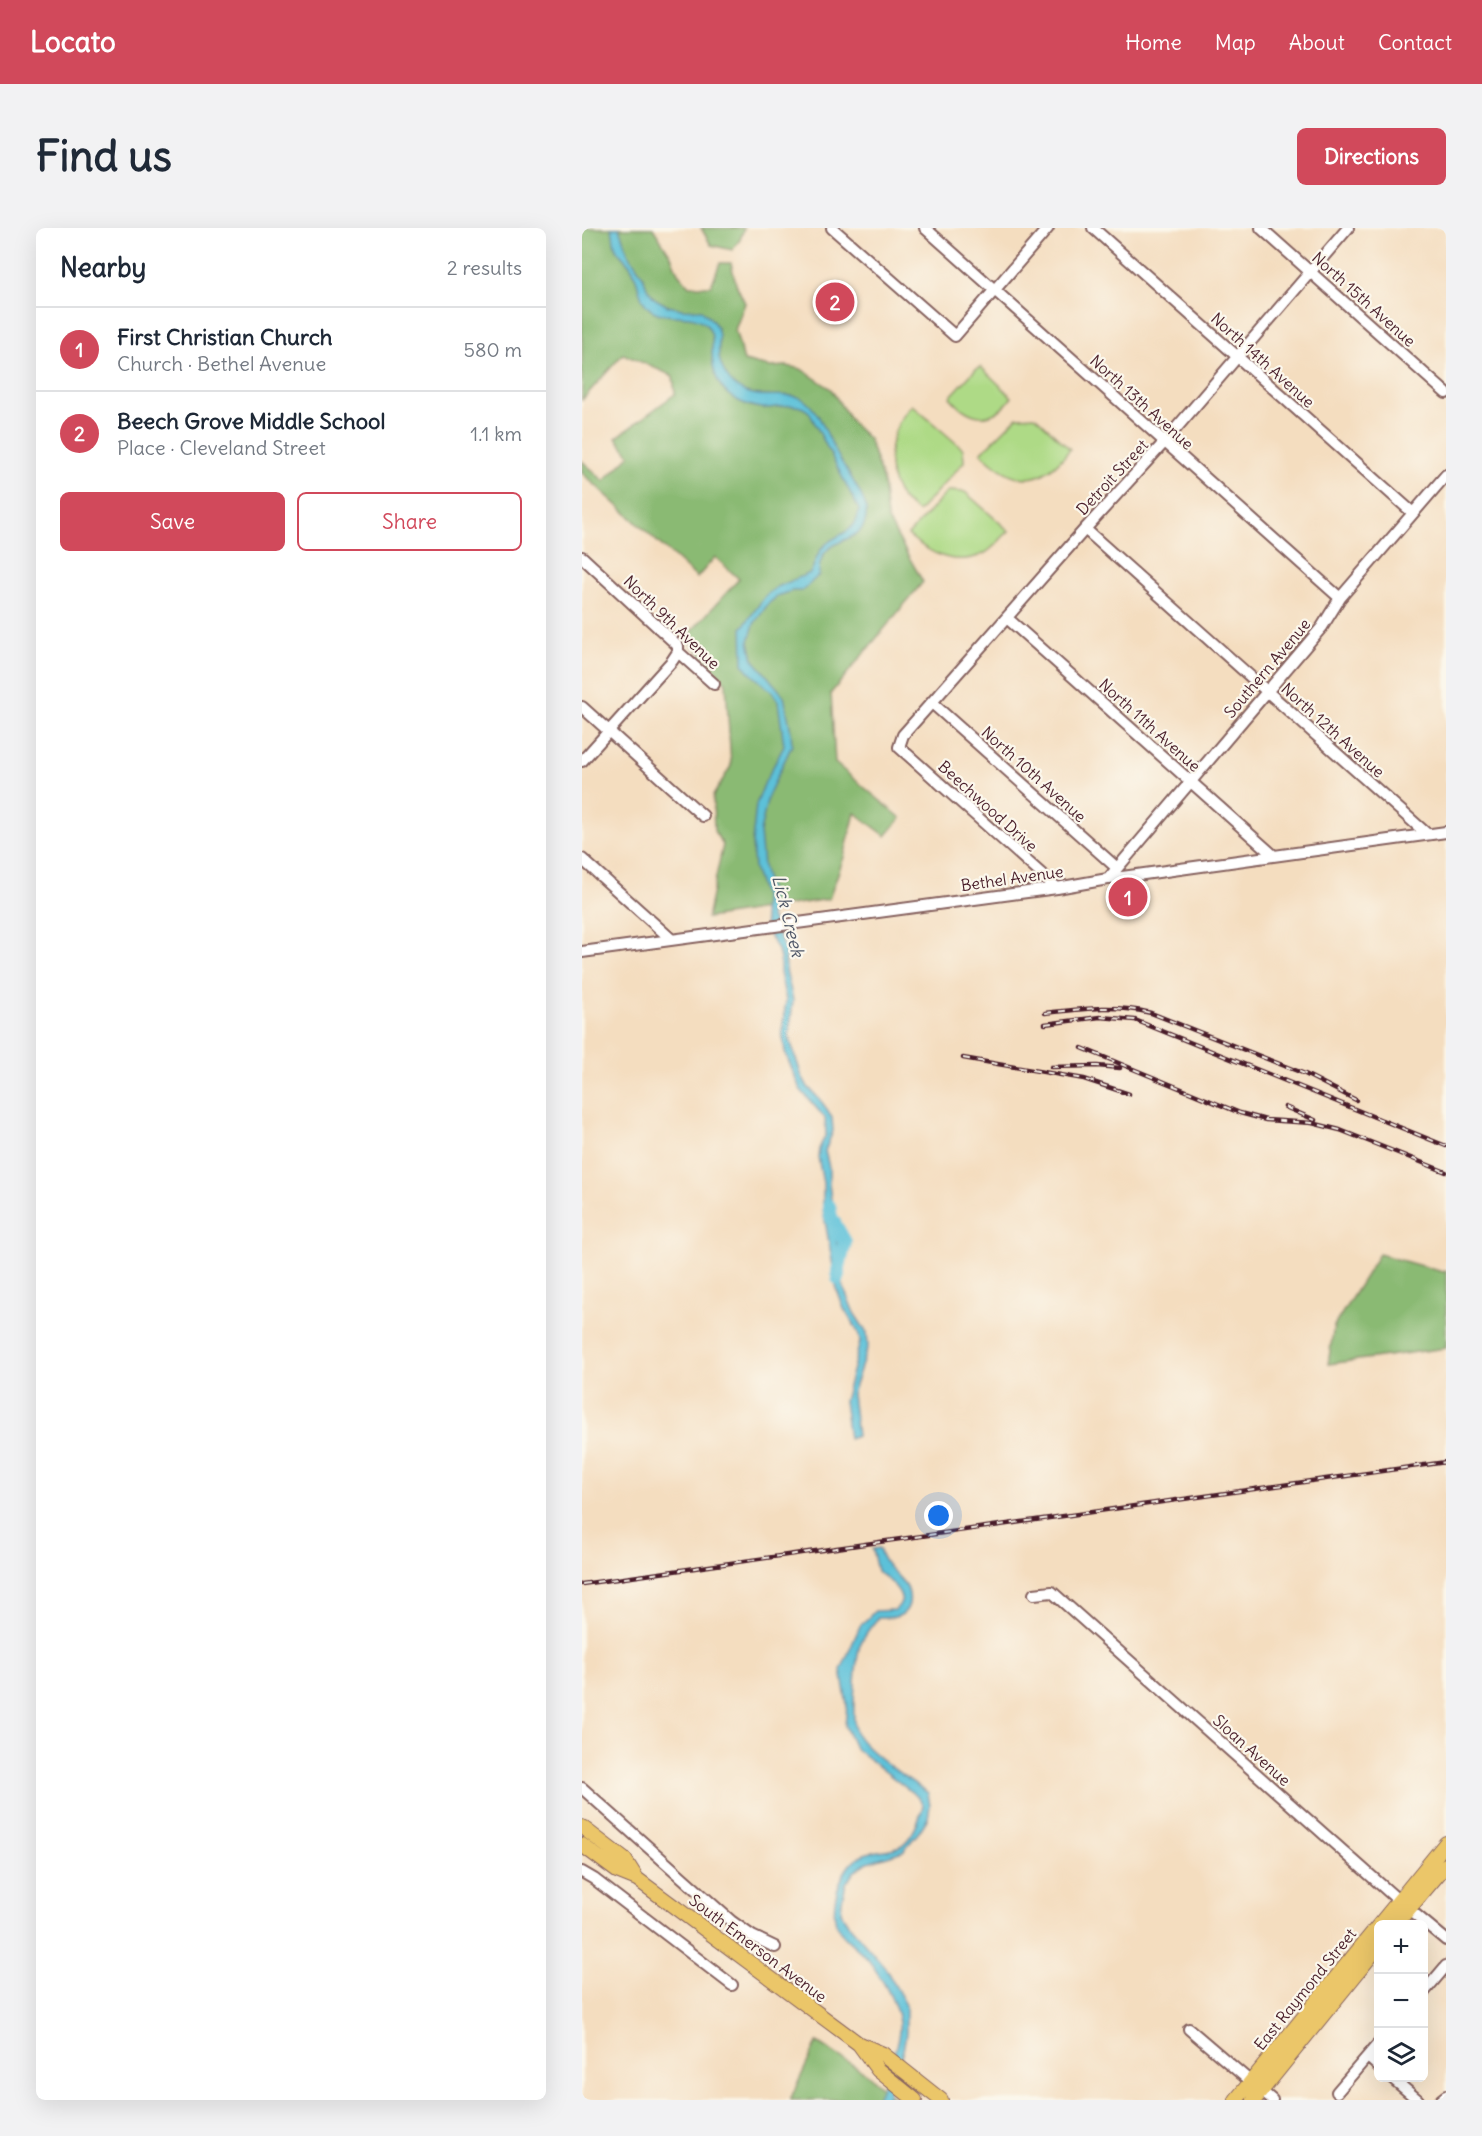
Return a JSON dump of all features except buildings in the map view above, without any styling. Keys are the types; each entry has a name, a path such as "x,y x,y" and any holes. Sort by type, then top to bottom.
{"main road":[{"name":"South Emerson Avenue","path":"582,1827 625,1860 637,1879"},
{"name":"East Raymond Street","path":"1260,2093 1446,1844"},
{"name":"South Emerson Avenue","path":"582,1845 617,1871 637,1879 859,2044 883,2054 941,2100"},
{"name":"East Raymond Street","path":"1397,1920 1403,1904 1446,1865"},
{"name":"East Raymond Street","path":"1236,2100 1260,2093 1374,1952"},
{"name":"South Emerson Avenue","path":"859,2044 878,2070 915,2100"}],"street":[{"path":"832,228 955,336 1048,228"},
{"name":"North 13th Avenue","path":"925,228 1340,598"},
{"name":"North 14th Avenue","path":"1093,228 1413,513"},
{"name":"North 15th Avenue","path":"1261,228 1446,393"},
{"name":"Detroit Street","path":"899,747 903,735 1165,442 1348,228"},
{"name":"Southern Avenue","path":"1108,879 1322,627 1340,598 1446,475"},
{"name":"North 12th Avenue","path":"1085,529 1427,834"},
{"name":"North 9th Avenue","path":"582,557 674,641 678,646 678,652 714,684"},
{"name":"North 11th Avenue","path":"1007,618 1273,855"},
{"path":"582,761 678,652"},
{"name":"North 10th Avenue","path":"932,703 1117,868"},
{"path":"582,707 703,816"},
{"name":"Beechwood Drive","path":"899,747 1057,888"},
{"name":"Bethel Avenue","path":"582,952 1057,888 1273,855 1446,832"},
{"path":"582,859 671,939"},
{"name":"Sloan Avenue","path":"1034,1594 1052,1592 1446,1940"},
{"path":"582,1788 731,1921 752,1936 775,1947"},
{"path":"582,1872 732,1985"},
{"path":"1428,1987 1446,1966"},
{"path":"1190,2029 1260,2093"},
{"path":"1337,2092 1374,2049"},
{"path":"1368,2056 1374,2062"},
{"path":"1397,2082 1418,2100"},
{"path":"1441,2100 1446,2096"}],"green space":[{"path":"582,228 653,228 671,256 678,273 689,286 711,286 720,263 731,263 736,284 745,303 735,330 744,361 769,367 787,366 801,369 831,389 852,423 869,439 883,481 887,518 923,582 831,693 835,763 901,818 886,836 855,813 844,857 829,899 707,918 723,845 714,831 713,796 731,766 726,683 686,637 739,579 715,557 697,578 582,473 582,461 604,481 630,455 616,438 675,394 673,376 623,354 582,400"},
{"path":"701,228 744,228 740,240 732,250 711,245"},
{"path":"981,367 1012,397 997,412 981,416 965,411 950,397 976,369"},
{"path":"912,405 963,449 964,462 918,512 903,500 896,488 890,463 890,451 897,426"},
{"path":"1035,416 1070,449 1048,471 1038,476 1016,477 993,464 981,453 1017,417"},
{"path":"948,491 965,492 1009,531 988,551 974,557 954,559 925,548 908,535"},
{"path":"1379,1254 1446,1271 1446,1348 1328,1364 1334,1326"},
{"path":"817,2042 867,2074 897,2100 790,2100"}],"water":[{"name":"Lick Creek","path":"611,228 619,228 628,253 654,298 668,306 702,310 716,325 721,364 737,387 754,394 797,397 810,406 819,417 837,454 862,495 866,507 865,521 861,530 827,551 821,560 819,575 802,591 792,591 778,596 768,604 754,624 749,641 753,659 784,696 791,732 792,745 768,796 760,832 763,866 771,897 770,914 785,950 786,970 793,1000 789,1037 801,1074 832,1118 833,1131 825,1151 829,1167 829,1184 843,1286 854,1313 867,1333 868,1346 852,1394 857,1436 849,1439 844,1401 860,1342 858,1332 844,1309 837,1290 823,1209 823,1183 818,1157 826,1134 825,1118 800,1089 785,1052 782,1032 786,1000 780,973 780,959 778,950 767,932 763,912 764,899 754,868 752,842 756,805 784,746 778,701 772,692 743,664 742,628 766,595 777,587 810,573 821,550 828,542 850,529 859,510 809,412 798,406 767,408 751,406 724,391 715,373 712,360 712,336 708,327 697,319 660,314 648,307 641,297 631,267 616,249"},
{"path":"879,1548 887,1564 906,1586 909,1604 901,1615 892,1618 878,1618 860,1645 854,1704 856,1733 869,1749 928,1793 930,1806 928,1818 903,1851 868,1862 854,1872 846,1883 842,1900 841,1913 884,1966 906,2005 906,2033 903,2051 886,2100 876,2100 890,2066 898,2038 897,2012 875,1969 839,1929 834,1911 840,1883 849,1866 862,1855 902,1845 913,1832 923,1805 919,1798 855,1748 845,1726 847,1705 841,1670 860,1626 875,1611 895,1610 901,1601 895,1586 877,1571 872,1549"}],"waterway":[{"name":"Lick Creek","path":"829,1206 831,1217 845,1242 838,1278"}],"railway":[{"path":"1045,1013 1111,1008 1151,1013 1305,1074 1356,1100"},
{"path":"1045,1024 1100,1017 1135,1020 1446,1146"},
{"path":"1082,1048 1240,1113 1266,1120 1312,1123 1340,1130 1446,1172"},
{"path":"963,1058 1084,1079 1129,1094"},
{"path":"1051,1067 1120,1068"},
{"path":"1285,1107 1315,1120"},
{"path":"582,1584 1446,1462"}],"place":[{"name":"Beech Grove Middle School","path":"835,302"},
{"name":"First Christian Church","path":"1128,897"}]}
